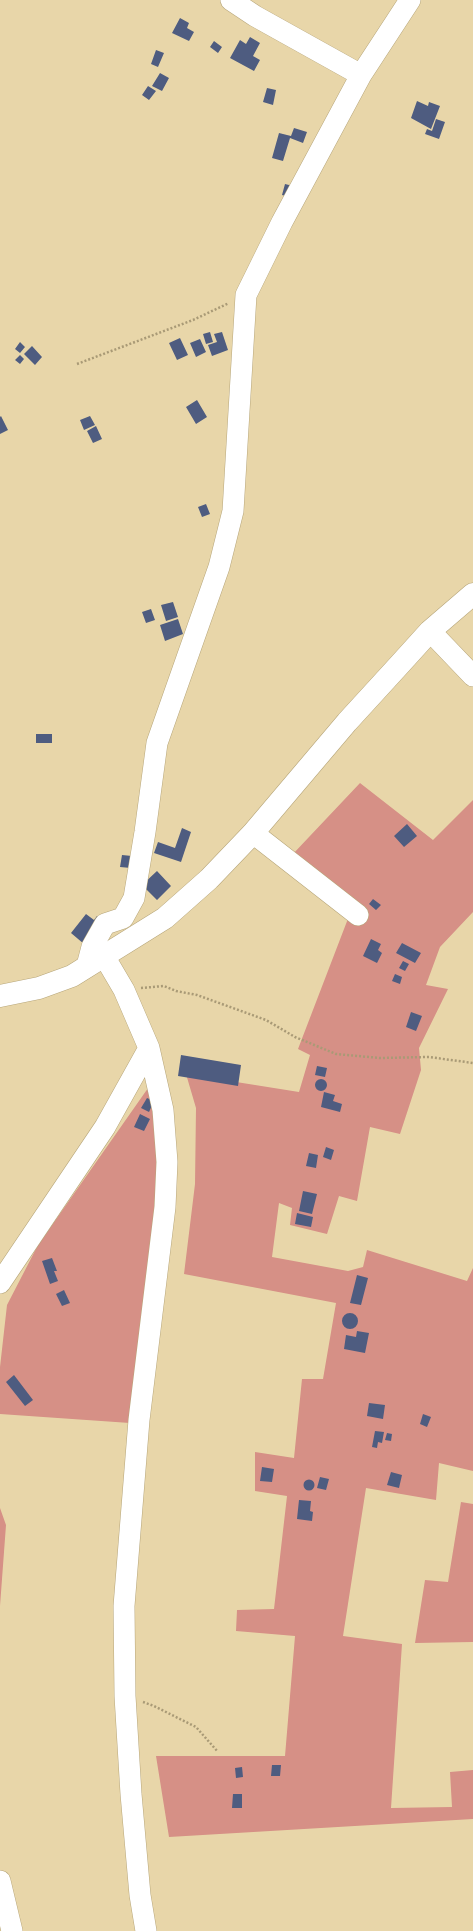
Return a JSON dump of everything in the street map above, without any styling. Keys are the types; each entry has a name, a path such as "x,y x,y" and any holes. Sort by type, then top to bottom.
{"main road":[{"path":"0,996 39,988 72,976 165,918 210,879 253,833 347,722 430,632 473,594"}],"street":[{"path":"231,0 255,16 361,75"},
{"path":"146,1931 140,1887 125,1696 124,1606 139,1420 164,1207 167,1162 163,1110 149,1048 124,990 96,961 92,947 105,924 123,918 134,898 157,743 219,567 233,511 246,295 282,222 361,75 410,0"},
{"path":"430,632 473,676"},
{"path":"253,833 358,915"},
{"path":"0,1283 105,1127 149,1048"},
{"path":"0,1881 12,1931"}],"path":[{"path":"77,364 193,320 246,295"},
{"path":"124,990 164,986 176,991 197,995 266,1020 295,1037 336,1054 380,1058 429,1057 473,1063"},
{"path":"125,1696 154,1706 180,1721 196,1727 218,1752"}],"shaded area":[{"path":"360,783 433,840 473,800 473,912 440,947 426,985 448,989 419,1048 421,1070 400,1134 370,1127 357,1201 339,1196 327,1234 290,1225 292,1208 279,1203 272,1257 348,1271 363,1267 367,1250 467,1281 473,1268 473,1471 439,1463 436,1500 366,1488 343,1636 402,1644 391,1808 452,1807 450,1772 473,1770 473,1819 169,1837 156,1756 285,1756 295,1636 236,1631 237,1610 274,1609 287,1496 255,1491 255,1452 294,1458 302,1379 323,1379 336,1303 184,1274 195,1184 196,1108 186,1074 299,1092 310,1055 298,1049 354,903 292,855"},
{"path":"153,1081 160,1124 156,1195 130,1423 0,1414 0,1367 7,1305 38,1245"},
{"path":"461,1502 473,1504 473,1642 415,1643 425,1580 448,1582"},
{"path":"0,1508 6,1525 0,1606"}],"building":[{"path":"180,18 189,23 187,28 194,32 189,41 172,33"},
{"path":"250,37 260,43 253,56 260,60 254,71 230,58 240,40 246,44"},
{"path":"214,41 222,47 218,53 210,47"},
{"path":"156,50 164,53 158,67 151,64"},
{"path":"160,73 169,78 162,91 152,86"},
{"path":"148,86 156,91 149,100 142,95"},
{"path":"267,88 276,90 273,105 263,102"},
{"path":"417,101 428,106 429,102 440,106 431,129 411,118"},
{"path":"436,119 445,122 439,139 425,134 427,129 432,131"},
{"path":"294,128 307,132 303,143 290,138 283,161 272,158 279,133 291,136"},
{"path":"285,184 293,186 289,197 282,195"},
{"path":"210,332 213,342 206,344 203,334"},
{"path":"222,332 228,350 212,356 208,345 217,342 214,334"},
{"path":"180,338 188,355 177,360 169,343"},
{"path":"200,339 206,352 196,357 190,343"},
{"path":"20,342 25,347 20,353 15,349"},
{"path":"32,346 42,357 35,365 24,354"},
{"path":"20,355 24,359 20,364 15,360"},
{"path":"197,400 207,417 196,424 186,407"},
{"path":"1,416 8,430 0,434 0,417"},
{"path":"90,416 95,425 84,430 80,420"},
{"path":"96,426 102,439 93,443 87,431"},
{"path":"206,504 210,514 202,517 198,507"},
{"path":"173,602 178,617 166,621 161,605"},
{"path":"151,609 155,620 146,623 142,612"},
{"path":"178,619 183,634 165,641 160,625"},
{"path":"36,734 52,734 52,743 36,743"},
{"path":"407,824 417,836 404,847 394,836"},
{"path":"182,828 191,832 181,862 154,853 158,842 175,848"},
{"path":"122,855 132,856 131,868 120,867"},
{"path":"157,871 171,886 157,900 142,885"},
{"path":"373,899 381,905 376,910 369,904"},
{"path":"86,914 94,920 97,916 103,921 84,944 71,933"},
{"path":"371,939 381,944 378,950 382,953 377,963 363,956"},
{"path":"402,943 421,953 415,963 396,953"},
{"path":"403,961 409,964 405,971 399,968"},
{"path":"395,974 402,977 400,984 392,981"},
{"path":"411,1012 422,1016 416,1031 406,1027"},
{"path":"181,1055 241,1065 238,1086 178,1076"},
{"path":"317,1066 327,1068 325,1077 315,1075"},
{"path":"319,1079 323,1079 327,1085 323,1091 319,1091 315,1087 315,1083"},
{"path":"324,1092 335,1095 333,1101 342,1104 340,1112 321,1107"},
{"path":"147,1098 154,1101 149,1112 141,1108"},
{"path":"140,1114 150,1119 144,1131 134,1127"},
{"path":"326,1147 334,1150 331,1160 323,1157"},
{"path":"309,1153 318,1155 316,1168 306,1166"},
{"path":"303,1191 317,1194 312,1214 299,1211"},
{"path":"297,1213 313,1217 311,1227 295,1224"},
{"path":"52,1258 57,1271 54,1271 58,1281 50,1284 42,1261"},
{"path":"357,1275 368,1278 361,1305 350,1303"},
{"path":"64,1290 70,1303 62,1306 56,1294"},
{"path":"350,1313 357,1318 358,1321 353,1328 350,1329 343,1324 342,1321 347,1314"},
{"path":"357,1331 369,1333 365,1353 344,1349 346,1335 356,1337"},
{"path":"14,1375 33,1400 25,1406 6,1382"},
{"path":"369,1403 385,1405 383,1419 367,1416"},
{"path":"423,1414 431,1417 427,1427 420,1424"},
{"path":"375,1431 384,1432 382,1443 378,1442 377,1448 372,1447"},
{"path":"387,1433 392,1434 391,1441 385,1440"},
{"path":"262,1467 274,1469 272,1482 260,1481"},
{"path":"391,1472 402,1475 399,1488 387,1485"},
{"path":"320,1477 329,1479 326,1490 317,1488"},
{"path":"307,1480 311,1480 313,1481 313,1489 307,1490 304,1487 304,1483"},
{"path":"299,1500 311,1501 310,1511 313,1512 312,1521 297,1519"},
{"path":"272,1765 281,1765 280,1776 271,1776"},
{"path":"242,1767 243,1777 236,1778 235,1768"},
{"path":"233,1794 242,1794 242,1808 232,1808"}]}
